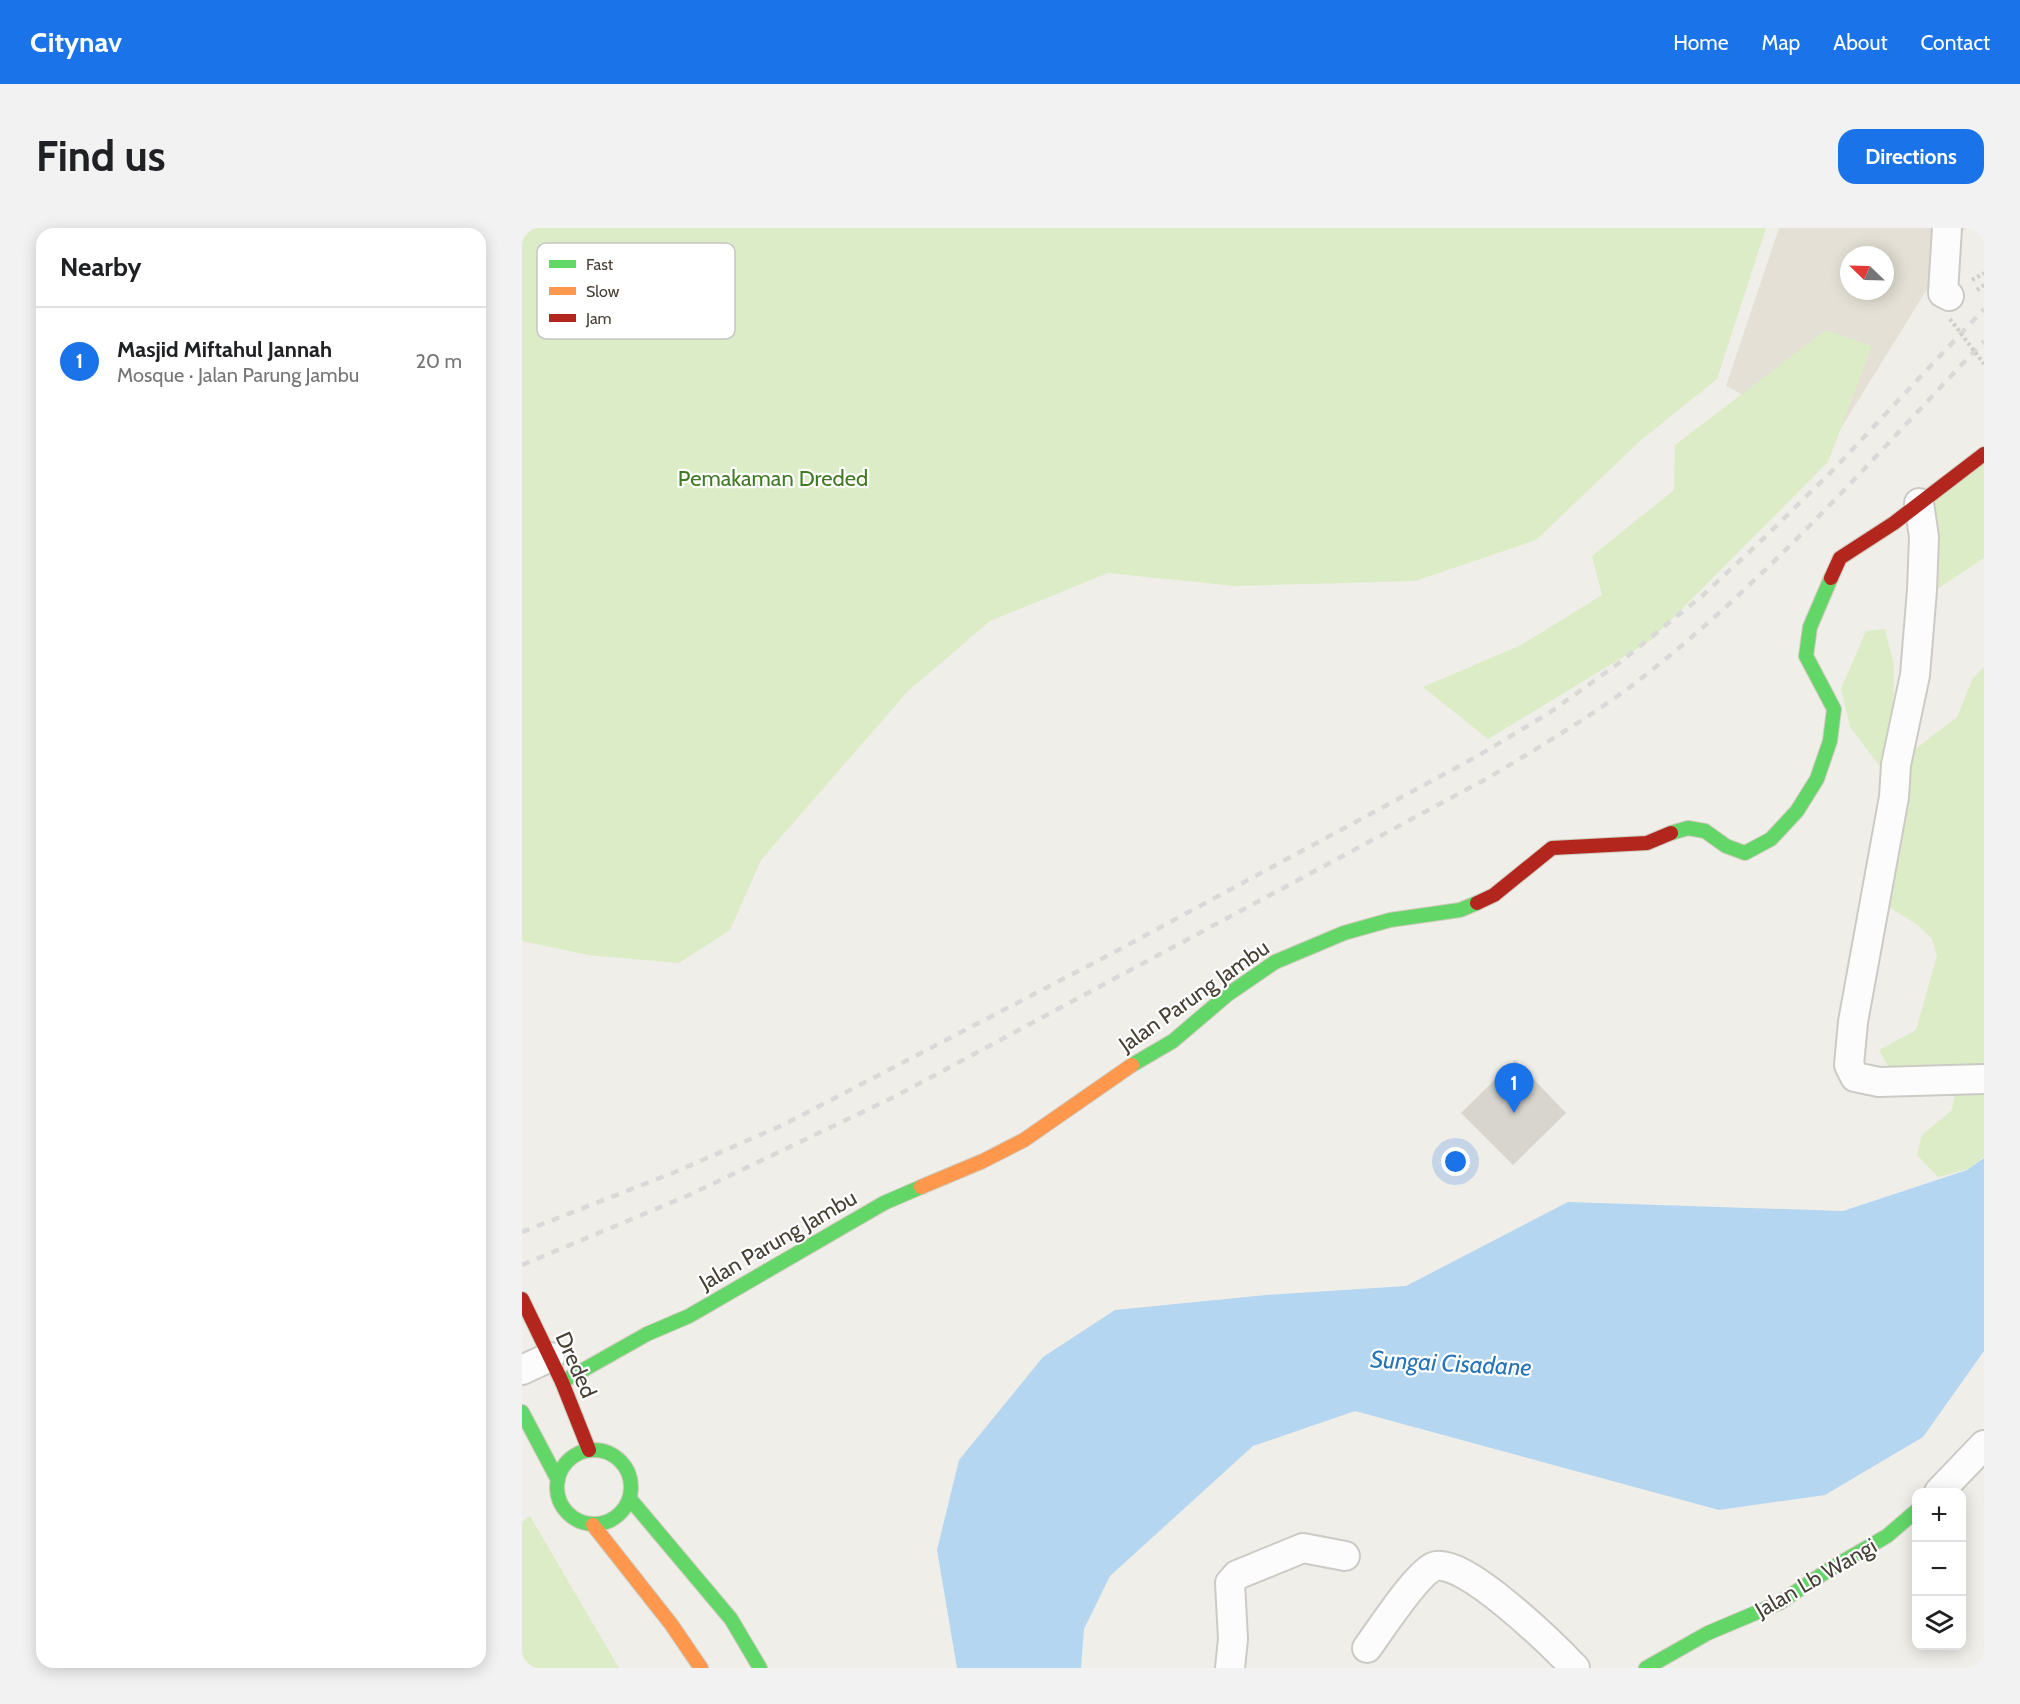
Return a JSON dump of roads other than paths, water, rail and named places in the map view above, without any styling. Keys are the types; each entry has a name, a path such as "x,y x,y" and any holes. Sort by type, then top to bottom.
{"street":[{"path":"1947,228 1943,293 1950,308"},
{"path":"1978,1079 1879,1082 1855,1077 1849,1065 1853,1022 1894,797 1896,765 1915,675 1924,537 1919,503 1984,454"},
{"name":"Jalan Parung Jambu","path":"556,1370 689,1317 884,1203 983,1161 1024,1140 1114,1076 1173,1041 1227,995 1275,962 1344,933 1390,920 1460,910 1494,895 1552,848 1647,843 1688,828 1705,831 1726,846 1745,853 1771,839 1797,811 1817,779 1830,741 1834,709 1806,656 1810,627 1822,598 1840,558 1894,523 1919,503"},
{"name":"Dreded","path":"522,1299 556,1370 589,1450"},
{"path":"522,1370 556,1370"},
{"path":"522,1412 558,1480 562,1506 575,1519 592,1524 604,1523 615,1518 624,1510 630,1499 629,1474 623,1463 613,1455 602,1451 589,1450 575,1455 564,1466 558,1480"},
{"path":"1942,1488 1984,1445"},
{"path":"630,1499 731,1619 760,1668"},
{"name":"Jalan Lb Wangi","path":"1646,1668 1708,1634 1779,1603 1830,1569 1887,1536 1912,1515"},
{"path":"592,1524 671,1624 701,1668"},
{"path":"1230,1668 1233,1639 1230,1583 1237,1575 1303,1548 1346,1556"},
{"path":"1366,1648 1422,1574 1436,1566 1450,1566 1487,1589 1524,1619 1575,1668"}],"water":[{"name":"Sungai Cisadane","path":"1984,1158 1984,1351 1923,1437 1825,1495 1719,1510 1355,1411 1253,1446 1110,1576 1084,1629 1081,1668 957,1668 937,1550 959,1460 1043,1357 1115,1310 1266,1295 1406,1286 1568,1202 1843,1211 1967,1170"}],"railway":[{"path":"522,1232 675,1172 783,1125 1109,955 1476,757 1549,713 1619,663 1702,596 1834,469 1984,309"},
{"path":"522,1265 687,1196 896,1096 1488,778 1560,734 1630,687 1725,607 1814,521 1984,341"}],"place":[{"name":"Masjid Miftahul Jannah","path":"1514,1113"}],"park label":[{"name":"Pemakaman Dreded","path":"773,478"}]}
